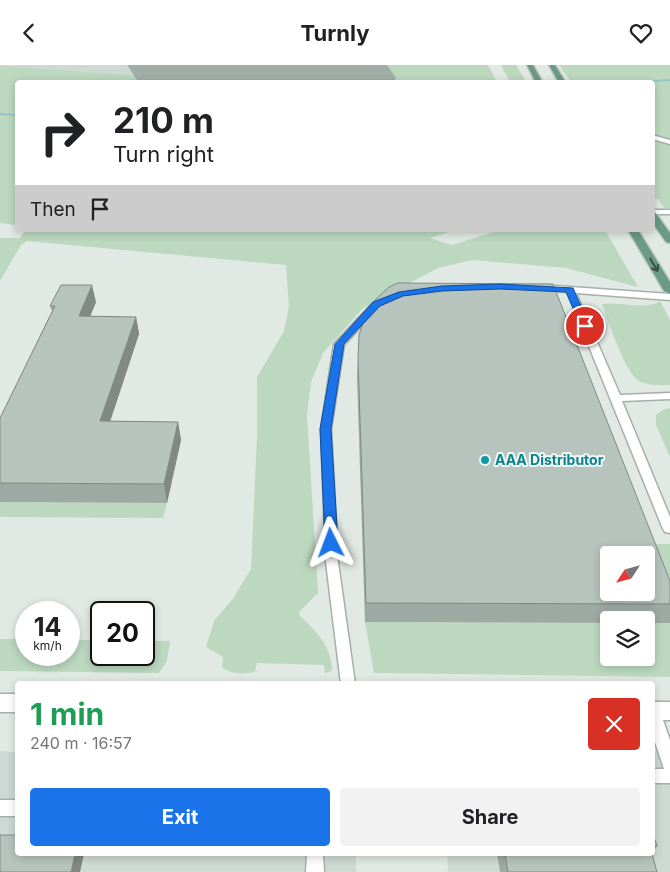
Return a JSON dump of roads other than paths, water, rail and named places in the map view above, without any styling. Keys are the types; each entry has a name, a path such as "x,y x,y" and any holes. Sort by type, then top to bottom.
{"main road":[{"path":"530,65 538,80"},
{"path":"552,65 561,80"},
{"path":"655,218 670,240"},
{"path":"634,232 670,291"}],"street":[{"path":"0,703 15,703"},
{"path":"655,711 670,711"}],"lane":[{"path":"655,138 670,141"},
{"path":"655,213 670,212"},
{"path":"530,288 670,297"},
{"path":"570,290 669,529"},
{"path":"348,681 332,562 326,429 340,344 376,304 385,301"},
{"path":"616,398 670,397"},
{"path":"655,717 670,763"},
{"path":"655,776 670,776"},
{"path":"0,808 15,808"},
{"path":"315,856 315,872"}],"waterway":[{"path":"655,81 670,80"},
{"path":"0,114 15,115"}],"place":[{"name":"AAA Distributor","path":"485,460"}]}
